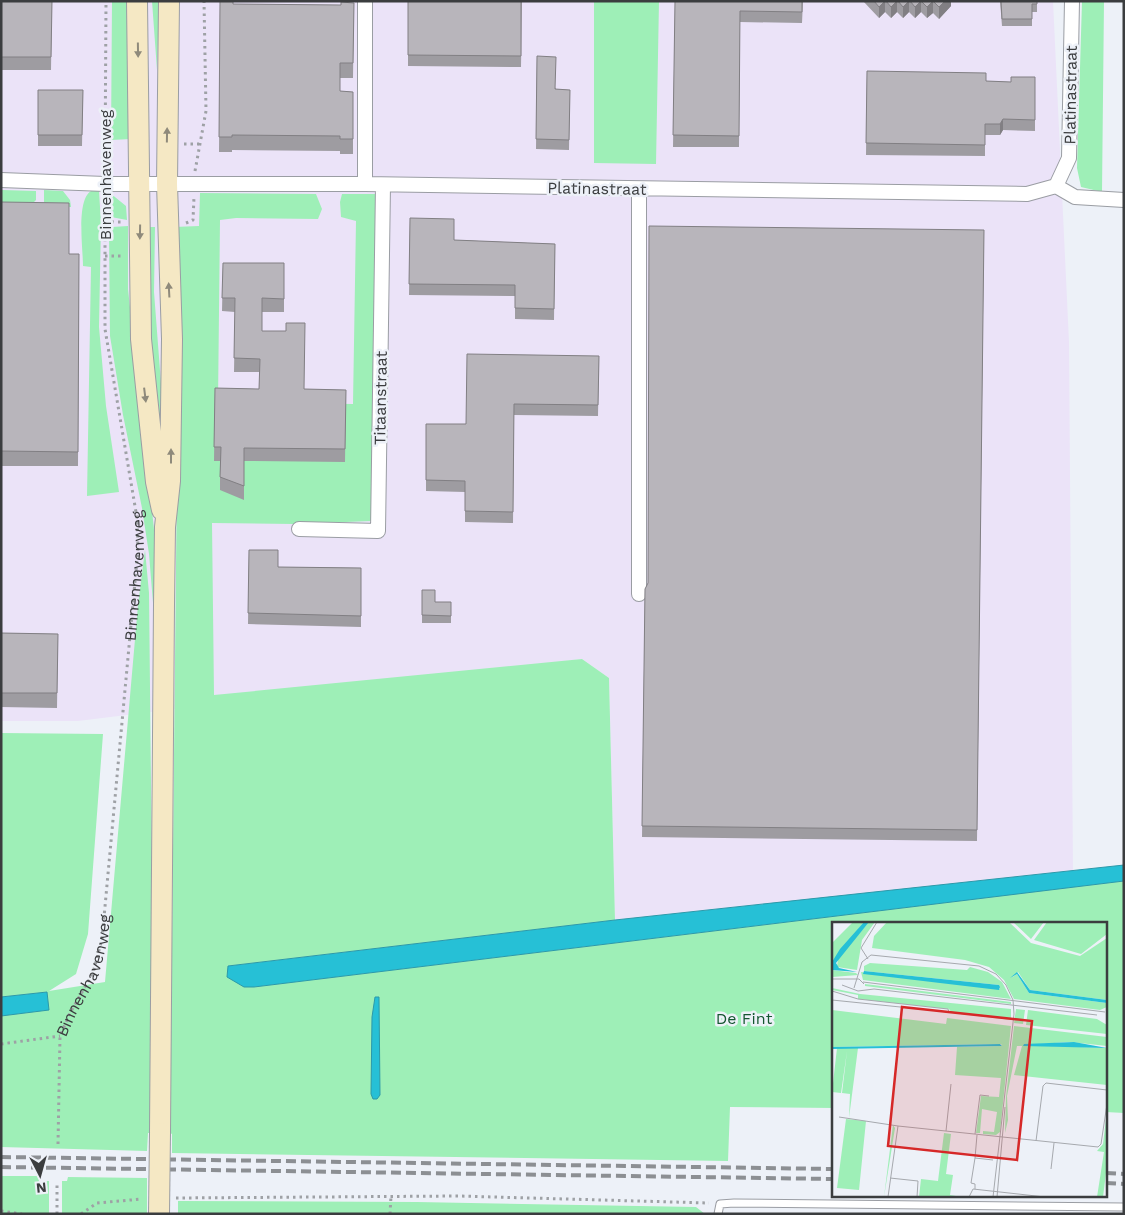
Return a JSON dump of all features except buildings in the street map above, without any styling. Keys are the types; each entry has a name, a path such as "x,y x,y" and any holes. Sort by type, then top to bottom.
{"main road":[{"name":"Binnenhavenweg","path":"137,1 140,314 144,379 156,482 165,527"},
{"name":"Binnenhavenweg","path":"159,1203 165,527 170,481 172,338 167,184 169,1"}],"street":[{"path":"365,1 365,184"},
{"name":"Platinastraat","path":"1,180 105,184 365,184 1027,194 1056,186 1069,158 1072,1"},
{"name":"Titaanstraat","path":"299,529 378,531 383,185"},
{"path":"1056,186 1075,197 1124,200"},
{"path":"639,189 639,594"}],"lane":[{"path":"718,1214 720,1204 1124,1207"}],"path":[{"name":"Binnenhavenweg","path":"58,1144 60,1036 70,1013 89,981 102,939 138,549 136,518 105,329 106,1"},
{"path":"186,223 194,218 195,166 206,111 204,1"},
{"path":"181,144 199,144"},
{"path":"105,256 126,256"},
{"path":"1,1044 60,1036"},
{"path":"57,1182 57,1214"},
{"path":"390,1214 391,1196"},
{"path":"82,1214 98,1203 391,1196 720,1204"},
{"path":"1,1212 22,1214"}],"shaded area":[{"path":"1,1 1053,1 1069,342 1073,871 615,920 609,678 582,659 78,721 1,721"}],"green space":[{"path":"112,1 131,1 131,139 111,140"},
{"path":"152,1 159,1 157,70"},
{"path":"594,1 659,1 656,164 594,163"},
{"path":"1082,1 1104,1 1102,192 1081,187 1077,168"},
{"path":"2,190 36,191 36,200 33,203 2,206"},
{"path":"44,190 63,191 70,200 71,207 44,206"},
{"path":"91,191 99,191 101,223 99,327 106,406 119,492 87,496 91,267 83,266 81,225 83,204 86,196"},
{"path":"110,193 126,206 127,220 111,217"},
{"name":"De Fint","path":"200,193 316,194 322,209 318,219 236,218 220,220 218,402 353,404 356,221 341,217 340,202 342,194 377,194 372,521 294,524 212,523 214,695 582,659 609,678 615,920 228,966 254,987 1124,881 1124,1113 1108,1112 1108,922 832,922 832,1108 730,1107 728,1161 172,1153 172,1134 170,1133 178,378 174,227 199,226"},
{"path":"128,226 128,289 154,529 154,615 149,554 142,508 123,415 110,336 109,230 112,227"},
{"path":"144,227 155,227 154,292 166,449 154,435"},
{"path":"145,550 149,593 153,972 150,1133 148,1133 147,1151 1,1147 1,1016 48,1010 47,992 1,997 1,733 103,734 88,934 76,974 49,991 105,982 138,605"},
{"path":"1,1176 41,1176 41,1181 49,1181 49,1214 1,1214"},
{"path":"68,1177 147,1178 147,1214 62,1214 62,1181 67,1181"},
{"path":"178,1201 417,1202 696,1207 705,1214 178,1214"}],"water":[{"path":"1124,865 1124,881 254,987 244,987 227,977 228,966 615,920"},
{"path":"47,992 49,1010 1,1016 1,997"},
{"path":"375,997 379,997 380,1095 377,1099 373,1099 371,1094 372,1017"}],"railway":[{"path":"1,1157 832,1169"},
{"path":"1,1167 832,1179"},
{"path":"1108,1173 1124,1174"},
{"path":"1108,1183 1124,1184"}]}
